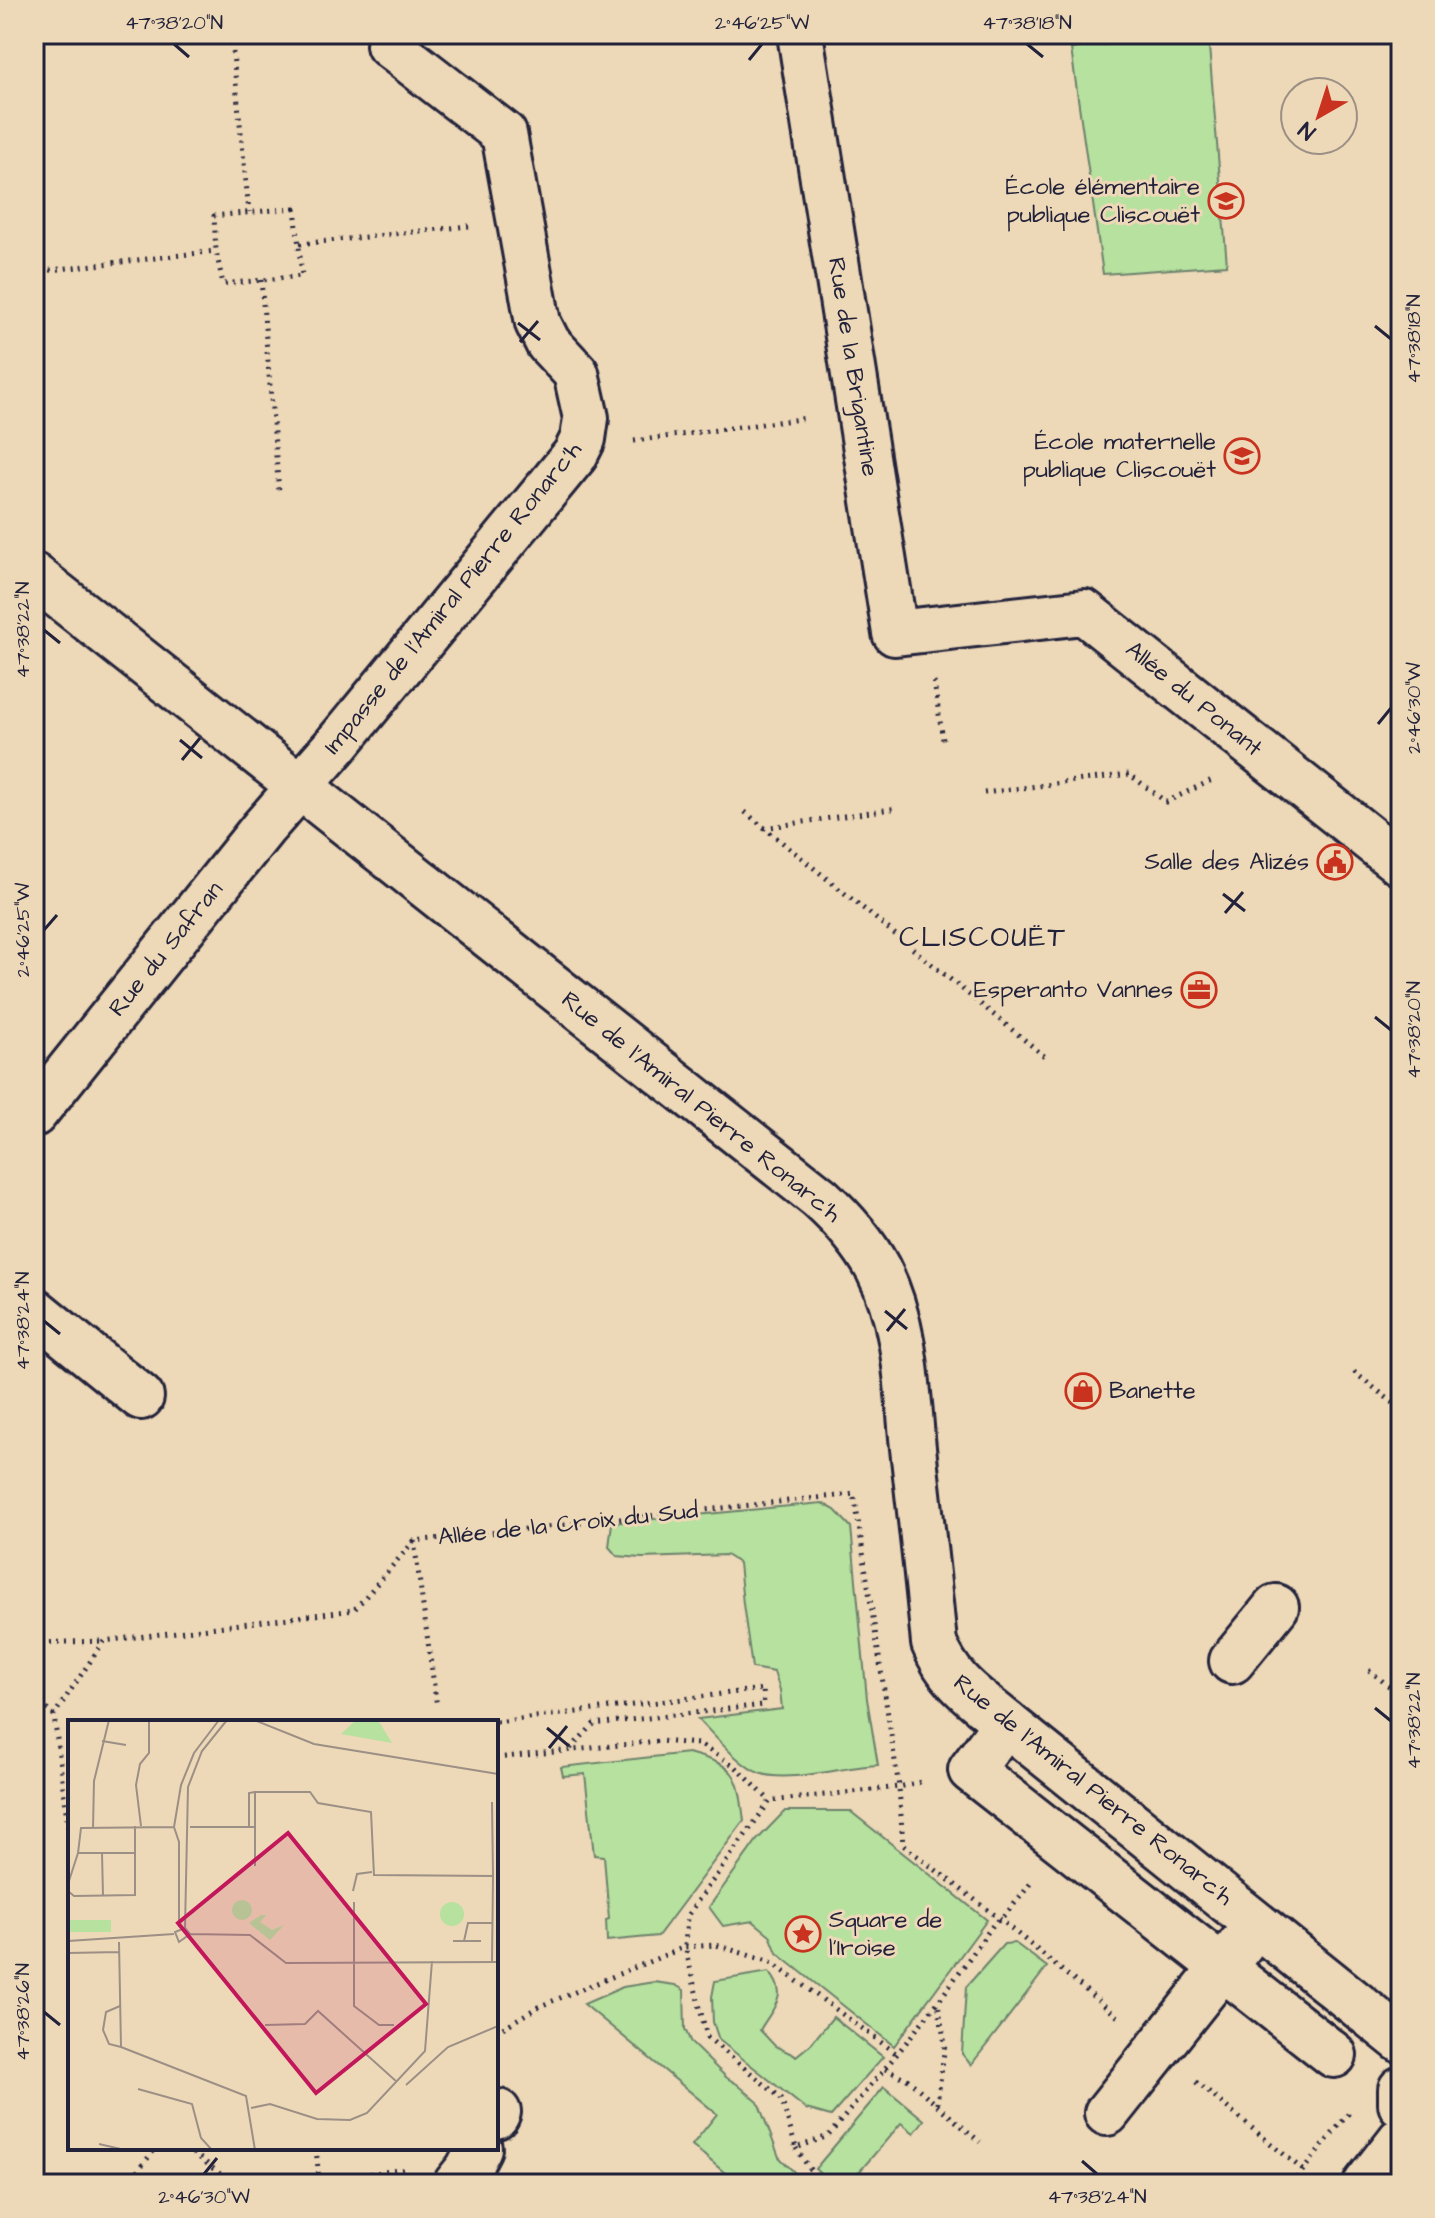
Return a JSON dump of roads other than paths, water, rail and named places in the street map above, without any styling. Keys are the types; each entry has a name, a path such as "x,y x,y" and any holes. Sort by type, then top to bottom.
{"street":[{"name":"Rue de la Brigantine","path":"800,34 895,633 961,626"},
{"name":"Impasse de l'Amiral Pierre Ronarc'h","path":"300,786 575,455 583,439 586,418 576,373 548,343 538,323 504,134 389,45"},
{"name":"Rue de l'Amiral Pierre Ronarc'h","path":"34,576 820,1198 842,1219 864,1245 879,1270 892,1304 906,1370 934,1643 953,1678 1401,2040"},
{"name":"Allée du Ponant","path":"961,626 1084,612 1400,863"},
{"name":"Rue du Safran","path":"34,1114 300,786"},
{"path":"34,1310 141,1397"},
{"path":"1232,1661 1276,1607"},
{"path":"1006,1723 971,1770 1334,2055"},
{"path":"1107,2113 1257,1924"},
{"path":"1401,2089 1401,2104"},
{"path":"1366,2184 1401,2139"}],"place":[{"name":"École élémentaire publique Cliscouët","path":"1226,201"},
{"name":"École maternelle publique Cliscouët","path":"1242,456"},
{"name":"Salle des Alizés","path":"1335,862"},
{"name":"Esperanto Vannes","path":"1199,990"},
{"name":"Banette","path":"1083,1391"},
{"name":"Square de l'Iroise","path":"803,1934"}],"district":[{"name":"CLISCOUËT","path":"983,937"}]}
